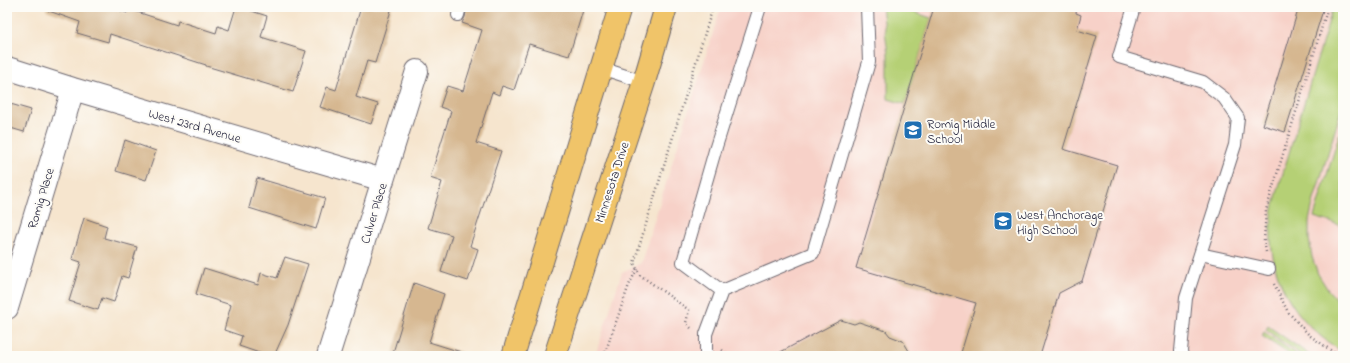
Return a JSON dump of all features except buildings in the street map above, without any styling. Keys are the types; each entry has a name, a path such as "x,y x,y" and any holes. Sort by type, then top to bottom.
{"main road":[{"path":"512,356 620,7"},
{"name":"Minnesota Drive","path":"555,356 588,249 644,82 666,7"}],"street":[{"name":"West 23rd Avenue","path":"7,68 73,89 383,180"},
{"name":"Culver Place","path":"328,356 417,71"},
{"name":"Romig Place","path":"7,308 73,89"}],"lane":[{"path":"722,291 683,262 716,147 760,7"},
{"path":"706,356 706,334 722,291 813,252 869,62 867,7"},
{"path":"1134,7 1119,57 1203,82 1224,98 1238,118 1235,145 1186,298 1181,351 1182,356"},
{"path":"601,68 644,82"},
{"path":"1200,254 1269,270"}],"path":[{"path":"692,329 686,323 689,310 640,275 634,263 713,7"},
{"path":"1328,7 1266,210 1264,240 1269,270 1276,290 1288,312 1309,335 1339,356"},
{"path":"604,356 629,285 637,269"}],"shaded area":[{"path":"721,7 1343,7 1343,356 595,356 622,272 641,263"}],"green space":[{"path":"882,7 899,7 931,18 905,104 888,99 888,54"},
{"path":"1333,7 1343,7 1343,104 1313,203 1309,221 1309,239 1312,257 1318,274 1328,290 1343,306 1343,352 1310,326 1297,311 1286,294 1278,276 1273,256 1271,236 1272,214 1277,193"},
{"path":"1343,122 1343,226 1314,217"},
{"path":"1268,326 1311,356 1303,356 1266,330"},
{"path":"1264,332 1299,356 1292,356 1262,336"}],"place":[{"name":"Romig Middle School","path":"913,130"},
{"name":"West Anchorage High School","path":"1003,221"}]}
